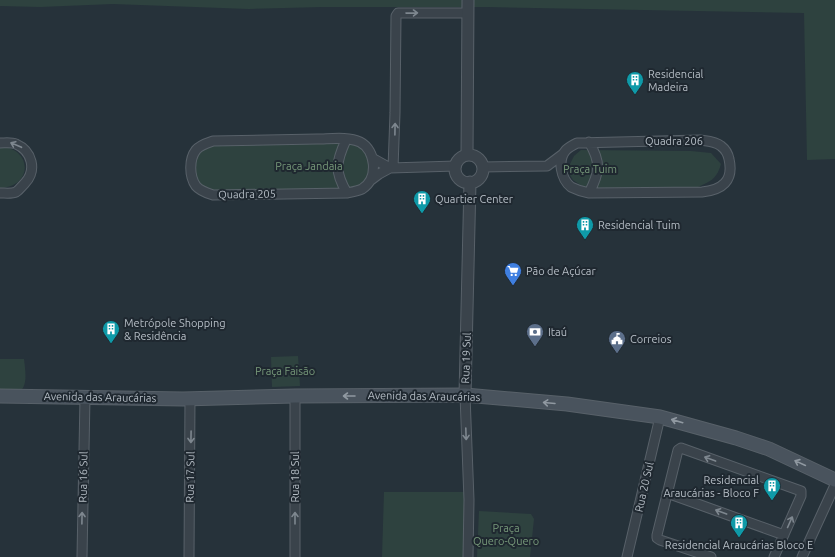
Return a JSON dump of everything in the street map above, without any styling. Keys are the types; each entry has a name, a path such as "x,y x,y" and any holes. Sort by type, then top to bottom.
{"main road":[{"name":"Avenida das Araucárias","path":"0,396 190,398 465,395 567,404 660,417 736,438 769,449 835,480"}],"street":[{"path":"467,155 468,0"},
{"path":"456,166 392,168 395,120 396,16 398,13 468,13"},
{"path":"346,140 339,156 337,166 341,182 347,193"},
{"name":"Quadra 206","path":"700,140 712,142 722,146 728,155 730,177 724,185 714,191 581,192 571,186 547,166 577,143 589,142 700,140"},
{"name":"Quadra 205","path":"213,141 359,141 367,147 372,158 392,168 379,174 362,190 347,193 213,195 204,192 197,186 191,175 192,160 196,150 202,145 213,141"},
{"path":"589,142 598,162 598,171 596,180 589,193"},
{"path":"0,143 10,143 20,147 29,155 32,164 30,176 20,189 15,192 0,193"},
{"path":"563,154 561,166 564,179"},
{"path":"467,155 476,156 482,162 483,167 482,176 479,179 470,182 459,178 456,166 460,159 467,155"},
{"path":"370,181 373,172 372,158"},
{"path":"483,167 547,166"},
{"name":"Rua 19 Sul","path":"468,557 469,500 465,395 470,182"},
{"name":"Rua 18 Sul","path":"295,396 295,557"},
{"name":"Rua 16 Sul","path":"82,557 85,397"},
{"name":"Rua 17 Sul","path":"189,557 190,398"},
{"name":"Rua 20 Sul","path":"627,557 660,417"},
{"path":"711,557 657,538 678,450 681,448 802,492 774,557"},
{"path":"802,557 835,485"},
{"path":"667,493 784,535"}],"green space":[{"path":"0,0 835,0 835,159 807,160 804,13 487,7 322,7 249,9 113,4 40,7 0,6"},
{"name":"Praça Jandaia","path":"359,141 373,161 362,190 204,192 191,169 202,145"},
{"path":"0,147 11,149 18,153 23,160 25,167 23,175 19,181 11,186 0,188"},
{"name":"Praça Tuim","path":"581,150 691,151 711,153 721,164 716,176 707,183 698,187 585,188 573,180 567,170 574,156"},
{"name":"Praça Faisão","path":"298,356 300,386 272,387 271,357"},
{"path":"0,359 24,359 25,384 21,390 0,390"},
{"path":"384,492 464,492 465,557 382,557"},
{"name":"Praça Quero-Quero","path":"479,511 531,514 534,519 530,557 477,557"}],"place":[{"name":"Residencial Madeira","path":"635,95"},
{"name":"Quartier Center","path":"422,214"},
{"name":"Residencial Tuim","path":"585,240"},
{"name":"Pão de Açúcar","path":"513,286"},
{"name":"Metrópole Shopping & Residência","path":"111,344"},
{"name":"Itaú","path":"535,347"},
{"name":"Correios","path":"617,354"},
{"name":"Residencial Araucárias - Bloco F","path":"772,501"},
{"name":"Residencial Araucárias Bloco E","path":"739,538"}]}
